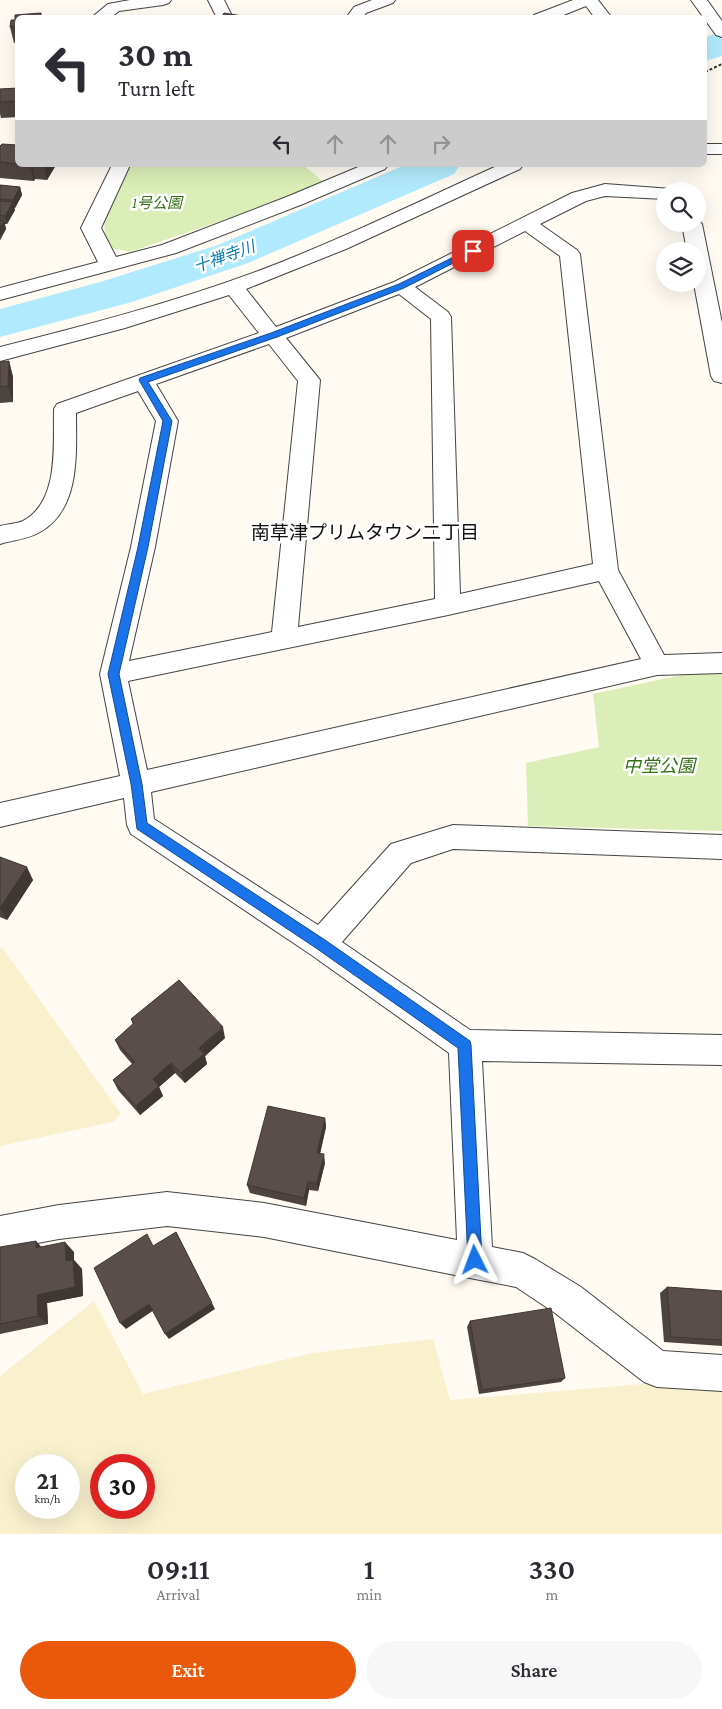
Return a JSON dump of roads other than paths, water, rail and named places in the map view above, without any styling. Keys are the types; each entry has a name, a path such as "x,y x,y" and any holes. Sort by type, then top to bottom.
{"street":[{"path":"103,15 114,7 163,0"},
{"path":"216,0 224,15"},
{"path":"356,15 360,10 388,0"},
{"path":"548,15 589,0 602,15"},
{"path":"699,0 717,25"},
{"path":"707,149 722,149"},
{"path":"110,265 91,228 120,167"},
{"path":"0,294 169,249 296,200 374,167"},
{"path":"0,354 116,323 233,287 330,249 510,167"},
{"path":"0,535 33,526 50,509 63,478 65,409 274,335 402,286 580,198 605,190 656,193"},
{"path":"527,224 570,254 606,570 657,666"},
{"path":"402,286 441,317 448,606"},
{"path":"233,287 309,380 284,639"},
{"path":"705,292 722,376"},
{"path":"143,380 167,421 143,547 113,674 136,784 141,825 320,944 465,1045 722,1050"},
{"path":"113,674 448,606 606,570"},
{"path":"0,815 657,666 722,662"},
{"path":"320,944 401,853 453,837 722,847"},
{"path":"465,1045 475,1260"},
{"path":"0,1234 59,1222 167,1209 264,1220 475,1260 523,1271 568,1300 657,1369 722,1373"}],"waterway":[{"name":"十禅寺川","path":"707,49 722,43"},
{"name":"十禅寺川","path":"0,323 116,292 233,254 435,167"}],"district":[{"name":"南草津プリムタウン二丁目","path":"365,532"}],"park label":[{"name":"1号公園","path":"157,203"},
{"name":"中堂公園","path":"659,766"}]}
